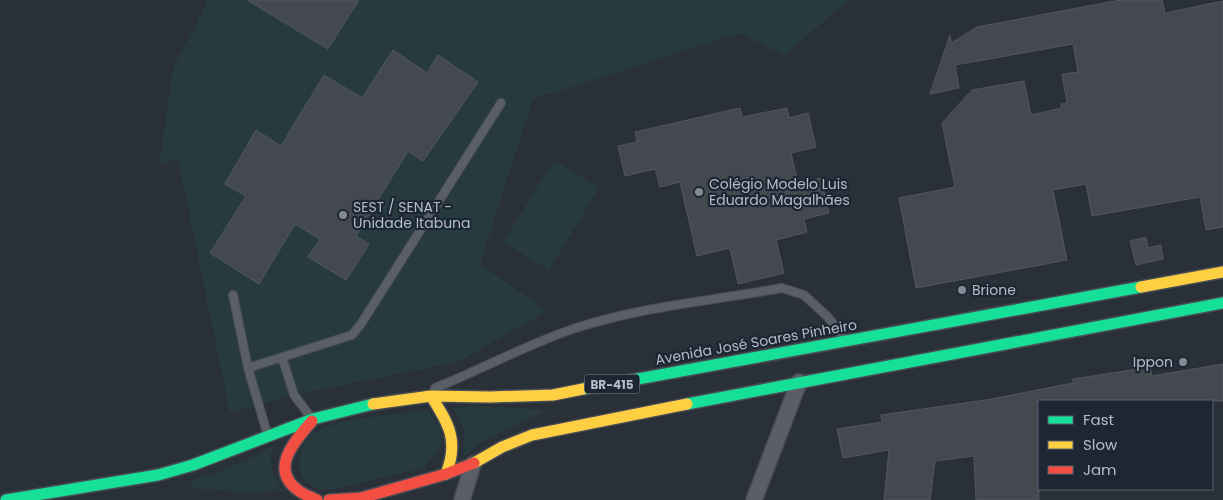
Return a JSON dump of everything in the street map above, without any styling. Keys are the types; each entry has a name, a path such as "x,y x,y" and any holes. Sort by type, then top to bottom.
{"main road":[{"name":"Avenida José Soares Pinheiro","path":"6,500 158,475 201,462 313,419 373,404 431,396 490,397 553,394 1223,272"},
{"name":"BR-415","path":"329,500 361,499 446,474 472,464 532,435 556,429 1223,303"},
{"path":"431,396 446,419 454,441 452,462 446,474"},
{"path":"313,419 288,449 284,463 288,475 296,488 317,500"}],"street":[{"path":"754,500 799,382"},
{"path":"462,500 472,464"}],"lane":[{"path":"248,368 352,335 500,103"},
{"path":"404,400 468,375 534,342 577,327 633,313 782,288 804,295 828,317 846,341"},
{"path":"233,295 248,368 268,436"},
{"path":"282,357 294,395 313,419"}],"green space":[{"name":"SEST / SENAT - Unidade Itabuna","path":"208,0 848,0 784,56 741,33 533,99 480,264 547,311 458,362 294,395 230,413 178,159 159,165 173,68"},
{"path":"554,160 599,188 549,270 503,242"},
{"path":"485,406 546,410 480,443 463,458 463,426 452,408"},
{"path":"428,411 440,428 442,444 424,468 334,489 317,489 305,482 299,469 301,450 310,435 338,422"},
{"path":"273,446 272,469 283,491 237,492 193,489 192,480 234,466"}],"building":[{"path":"247,0 359,0 328,49"},
{"path":"1120,0 1162,0 1165,13 1223,1 1223,227 1206,230 1200,197 1092,216 1086,184 1053,190 1067,260 916,288 899,198 955,187 942,123 972,90 1024,81 1031,115 1062,108 1061,104 1067,103 1062,74 1078,72 1073,44 955,65 959,88 930,94 950,35 951,43 977,27"},
{"path":"393,50 427,73 438,55 478,82 423,161 408,151 356,236 369,244 346,280 308,257 320,239 295,224 259,284 210,253 246,196 225,184 256,130 281,146 324,75 362,98"},
{"path":"740,108 742,117 787,108 789,118 808,113 816,147 791,153 798,183 821,178 829,213 804,219 807,232 776,240 784,273 738,284 730,248 697,256 680,182 660,187 655,169 625,176 618,146 637,142 635,132"},
{"path":"1146,237 1148,248 1161,245 1163,259 1136,265 1130,241"},
{"path":"1223,364 1223,401 1038,400 1039,500 976,500 974,456 935,461 930,500 884,500 889,450 843,458 837,429 882,422 881,415 992,399 1073,383 1073,379 1150,367 1152,376"}],"traffic: fast":[{"path":"583,389 1141,287"},
{"path":"687,404 1223,303"},
{"path":"6,500 158,475 193,465 313,419 373,404"}],"traffic: slow":[{"path":"1141,287 1223,272"},
{"path":"373,404 431,396 553,395 583,389"},
{"path":"431,396 443,415 452,442 452,452 446,474"},
{"path":"474,463 502,447 532,435 687,404"}],"traffic: jam":[{"path":"312,421 292,446 285,464 286,474 290,482 299,491 317,500"},
{"path":"329,500 361,498 446,474 474,463"}],"place":[{"name":"Colégio Modelo Luis Eduardo Magalhães","path":"699,192"},
{"name":"SEST / SENAT - Unidade Itabuna","path":"343,215"},
{"name":"Brione","path":"962,290"},
{"name":"Ippon","path":"1183,362"}]}
